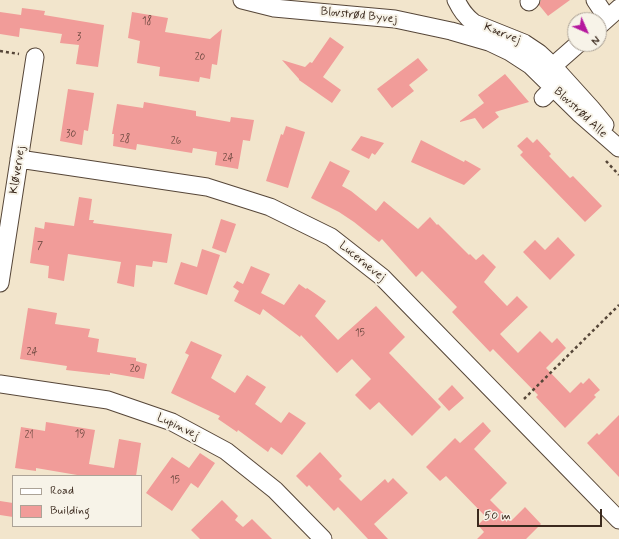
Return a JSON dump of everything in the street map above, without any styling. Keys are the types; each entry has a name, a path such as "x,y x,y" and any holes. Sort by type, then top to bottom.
{"street":[{"name":"Blovstrød Byvej","path":"242,0 274,8 395,19 451,31 488,42 510,52 530,65 548,82"},
{"path":"594,0 608,17"},
{"path":"451,31 459,6"},
{"name":"Kærvej","path":"459,6 474,23 524,43 538,53 548,82"},
{"path":"548,82 572,52"},
{"name":"Kløvervej","path":"0,283 35,57"},
{"name":"Blovstrød Alle","path":"548,82 591,108 619,143"},
{"name":"Blovstrød Alle","path":"548,82 589,122 619,148"},
{"name":"Lucernevej","path":"19,159 207,187 270,207 331,237 382,277 619,520"},
{"name":"Lupinvej","path":"0,384 108,400 172,422 226,451 275,490 323,539"}],"path":[{"path":"512,410 619,306"}],"building":[{"path":"541,0 570,0 548,16 539,5"},
{"path":"22,8 45,11 44,15 104,25 98,67 76,64 79,45 60,43 62,34 20,28 19,37 0,34 0,12 21,15"},
{"path":"132,12 168,18 165,32 210,39 222,29 217,65 212,64 210,79 200,77 199,82 159,76 160,67 137,63 140,41 128,38"},
{"path":"330,37 344,47 323,77 341,90 332,103 299,80 282,60 305,67 310,62 312,63"},
{"path":"418,58 428,70 409,85 414,91 392,108 377,89"},
{"path":"505,74 529,102 495,112 499,117 483,129 475,118 460,122 484,103 478,95"},
{"path":"68,89 94,93 88,131 84,130 82,145 60,141"},
{"path":"144,102 196,111 196,116 230,122 231,117 254,120 250,141 243,140 238,169 215,165 217,152 193,148 192,153 137,144 136,150 113,146 114,134 112,134 117,104 143,108"},
{"path":"286,126 305,132 288,188 266,181 281,134 283,135"},
{"path":"361,136 384,143 375,155 372,153 369,159 351,150"},
{"path":"527,137 533,143 537,139 551,154 549,156 570,178 573,176 602,206 585,222 520,155 523,152 517,146"},
{"path":"421,140 481,169 464,185 411,162"},
{"path":"330,161 350,171 342,186 351,191 376,211 384,201 418,229 430,217 469,255 470,254 476,260 483,254 496,267 484,282 507,306 517,296 528,307 500,334 518,353 540,331 552,343 557,338 566,348 546,368 570,393 581,382 583,384 589,378 600,390 594,395 596,397 565,428 536,397 538,395 493,349 490,352 452,312 457,307 422,271 416,277 382,239 379,242 339,212 311,198"},
{"path":"79,197 92,199 89,220 94,220 93,223 172,234 167,263 153,261 152,267 136,265 134,287 117,283 121,262 68,254 64,281 48,278 49,266 30,263 35,227 44,229 45,222 74,226"},
{"path":"221,219 236,224 226,253 212,248"},
{"path":"558,237 575,255 550,280 523,252 535,240 545,250"},
{"path":"202,249 220,255 207,295 174,284 181,262 197,267"},
{"path":"251,266 270,274 261,293 284,305 299,284 326,301 315,316 338,340 376,306 405,337 389,353 441,407 412,436 379,402 370,410 355,395 371,379 352,359 337,373 301,335 300,337 263,309 260,315 234,301 239,291 233,287 237,281 243,284"},
{"path":"28,308 57,313 55,324 90,329 88,337 99,339 97,352 136,358 136,361 147,364 144,379 110,373 110,375 66,370 67,366 20,359"},
{"path":"191,341 222,355 211,378 235,393 247,375 266,387 255,404 281,423 289,412 306,423 282,455 271,447 268,452 238,430 237,432 218,419 220,416 171,393 189,355 185,353"},
{"path":"452,385 464,398 449,411 438,399"},
{"path":"619,415 619,477 587,443 597,433 599,435"},
{"path":"46,422 95,430 89,464 114,468 119,439 141,443 136,475 77,475 36,468 36,471 15,468 21,427 45,431"},
{"path":"483,422 491,431 474,449 507,483 490,500 511,521 525,507 541,524 526,539 477,539 484,532 478,525 486,517 446,476 440,481 426,467 455,438 460,443"},
{"path":"320,452 342,476 339,479 361,501 385,479 388,483 393,478 408,493 374,524 388,539 368,539 338,507 334,511 309,485 307,487 296,476"},
{"path":"200,453 215,463 198,488 191,483 172,511 146,493 172,457 189,468"},
{"path":"222,500 238,516 235,520 243,527 252,519 272,539 200,539 191,530"},
{"path":"0,501 12,503 12,517 0,515"}]}
